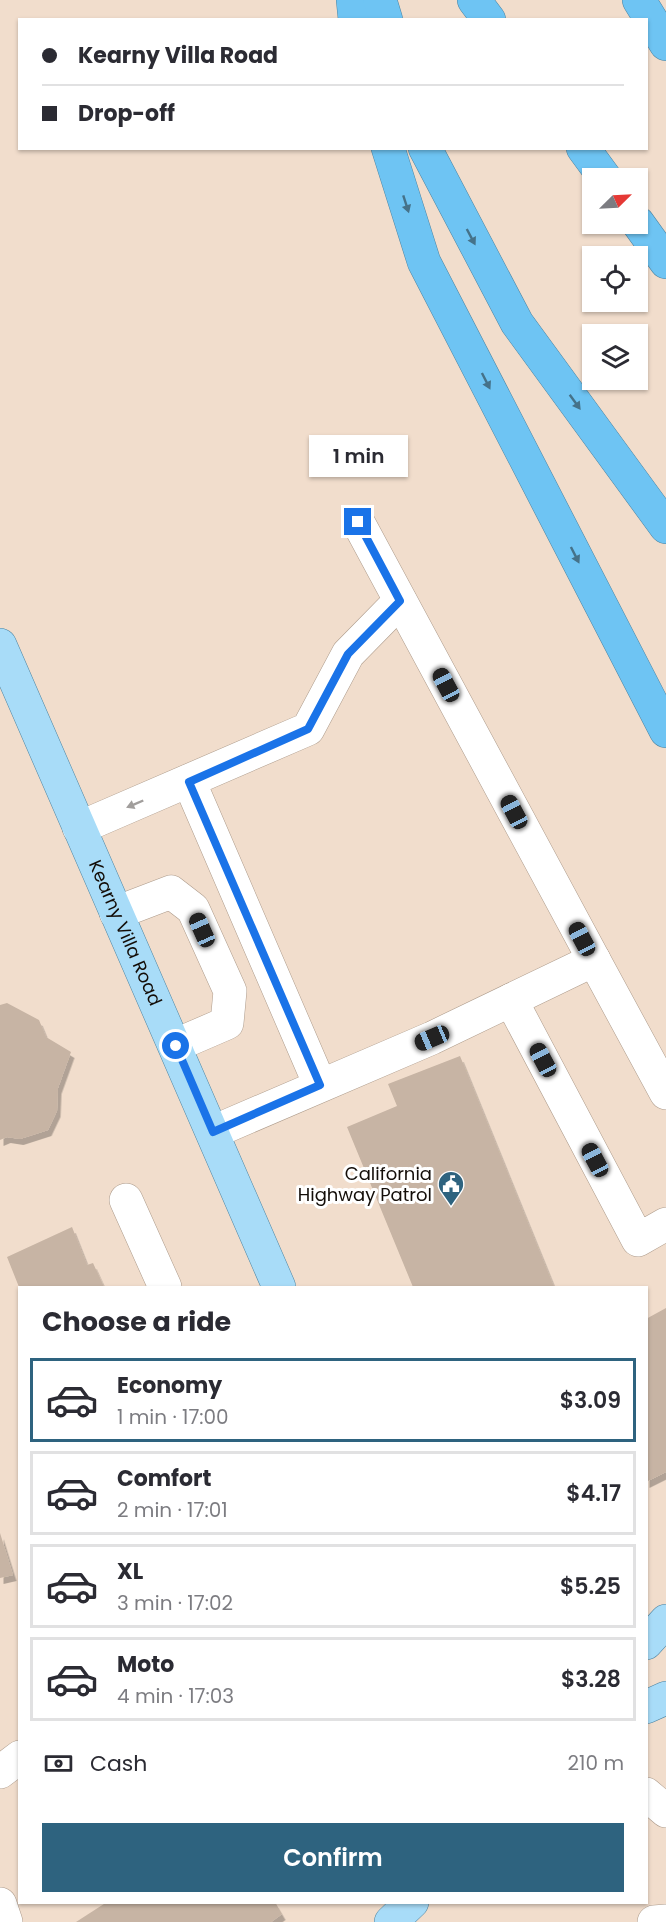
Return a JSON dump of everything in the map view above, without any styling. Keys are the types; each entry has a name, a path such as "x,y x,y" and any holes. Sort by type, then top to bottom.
{"highway":[{"path":"353,0 355,18"},
{"path":"380,0 385,18"},
{"path":"474,0 488,18"},
{"path":"639,0 666,44"},
{"path":"389,150 424,262 666,731"},
{"path":"426,150 517,323 666,527"},
{"path":"584,150 598,168"},
{"path":"646,234 666,262"}],"main road":[{"name":"Kearny Villa Road","path":"0,645 279,1286"},
{"path":"648,1641 666,1621"},
{"path":"648,1706 666,1698"},
{"path":"391,1922 410,1904"}],"street":[{"path":"358,522 666,1093"},
{"path":"79,828 308,729 348,654 400,601"},
{"path":"189,782 320,1085"},
{"path":"116,913 171,892 193,909 226,981 230,992 227,1023 176,1046"},
{"path":"213,1132 432,1038 594,960"},
{"path":"511,1000 638,1240 666,1224"},
{"path":"126,1200 165,1286"},
{"path":"0,1772 18,1758"},
{"path":"648,1796 666,1811"},
{"path":"0,1904 6,1922"},
{"path":"654,1922 666,1921"}],"building":[{"path":"7,1003 39,1020 46,1037 71,1052 58,1088 57,1111 48,1130 20,1139 7,1137 0,1140 0,1005"},
{"name":"California Highway Patrol","path":"460,1056 554,1286 413,1286 347,1127 397,1106 388,1084"},
{"path":"72,1227 87,1265 93,1263 104,1286 19,1286 7,1257"},
{"path":"666,1308 666,1472 648,1481 648,1318"},
{"path":"0,1533 13,1575 0,1578"},
{"path":"104,1904 276,1904 282,1914 271,1922 76,1922"}],"place":[{"name":"California Highway Patrol","path":"451,1207"}],"route":[{"path":"176,1046 213,1132 320,1085 189,782 308,729 348,654 400,601 358,522"}]}
